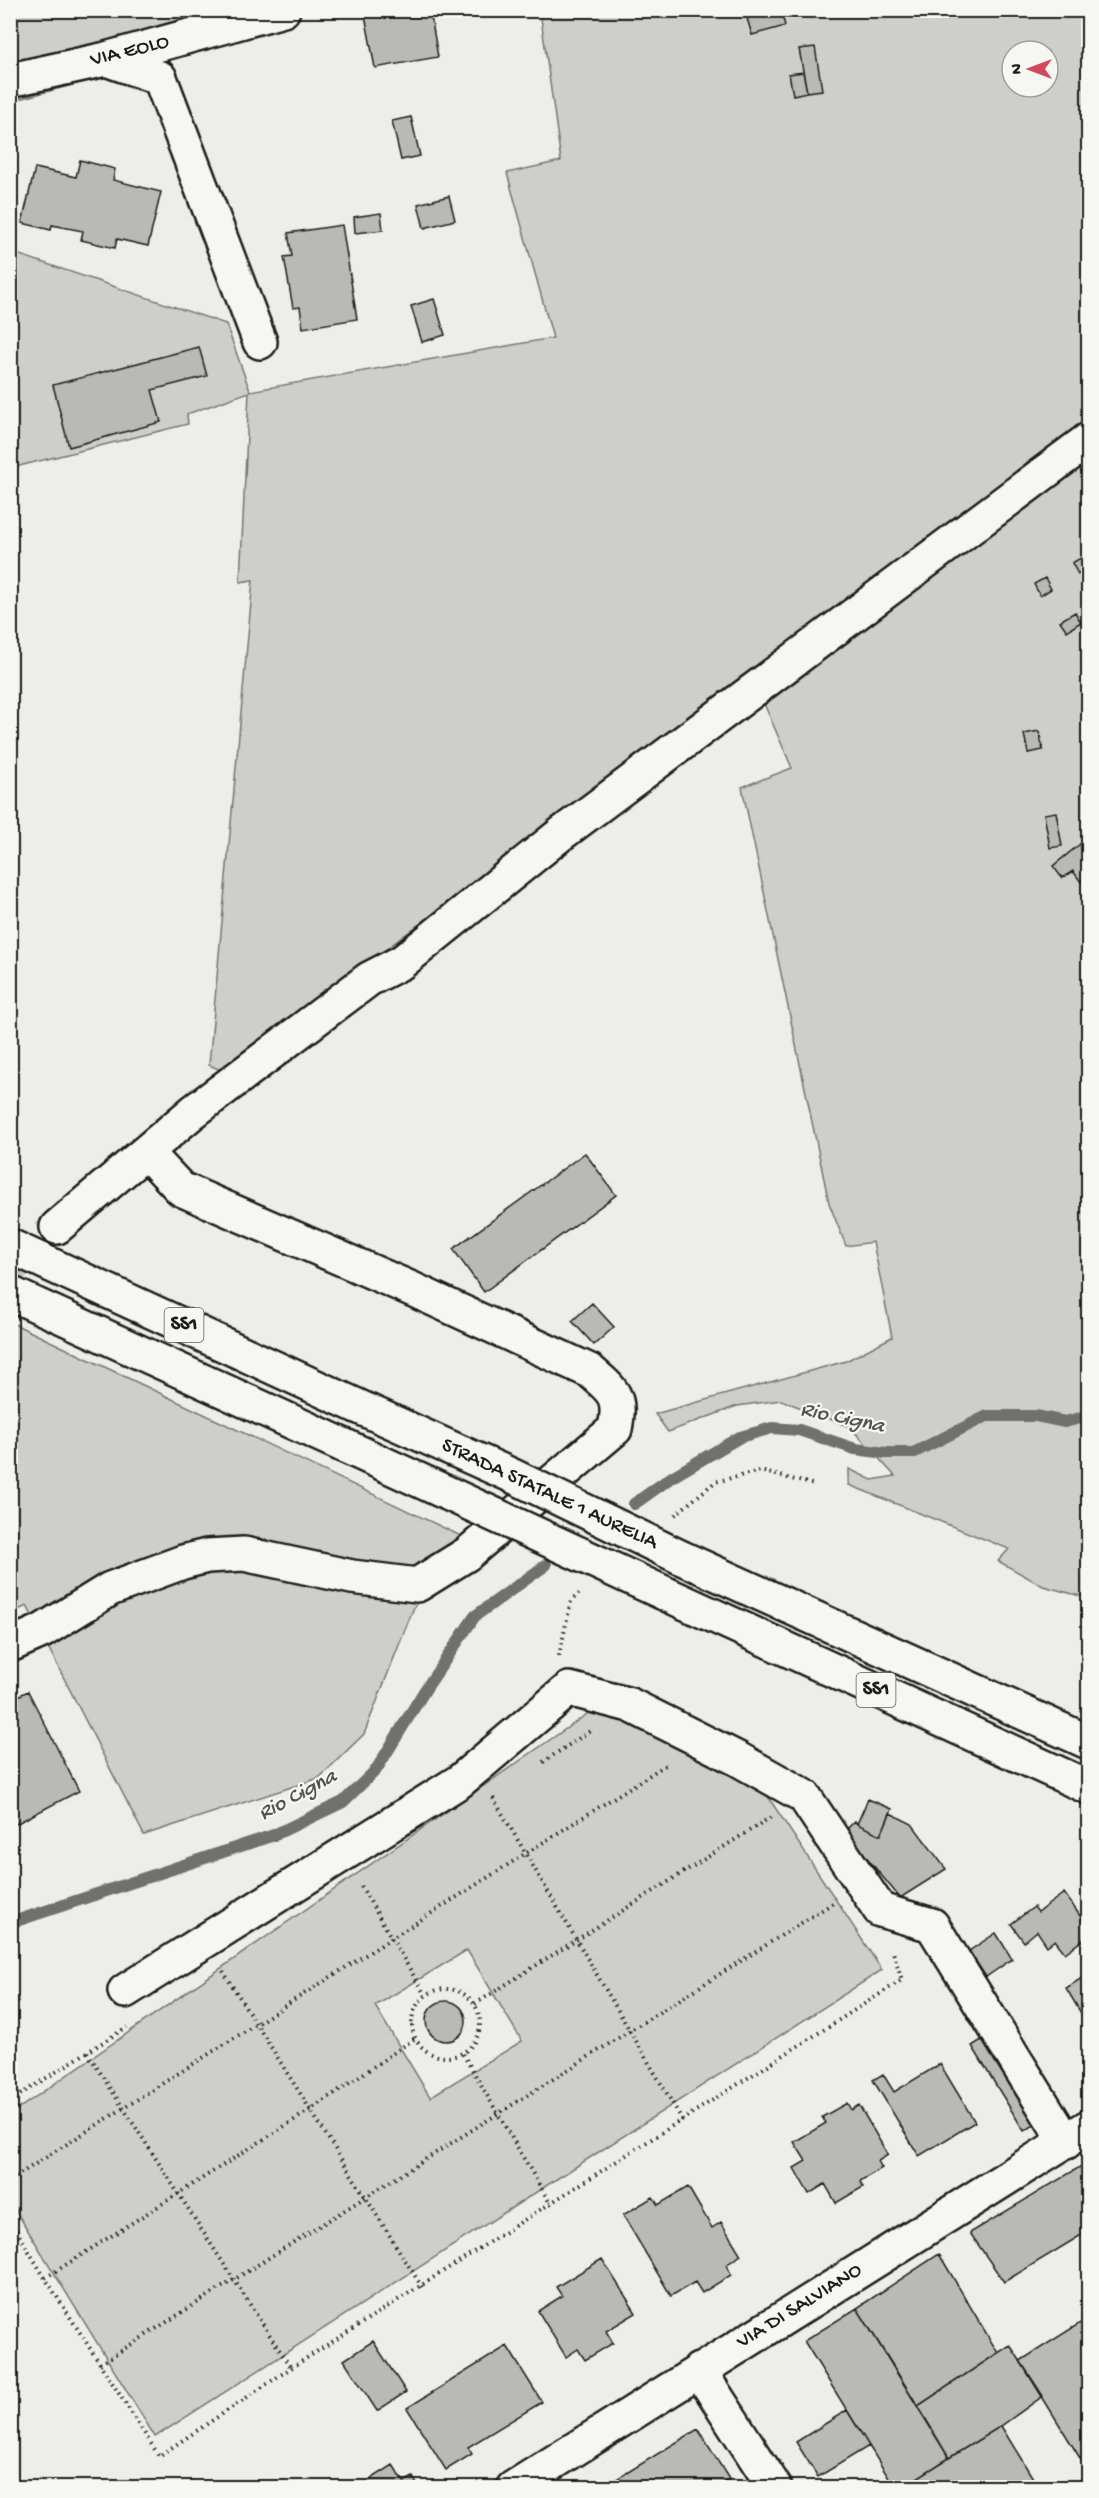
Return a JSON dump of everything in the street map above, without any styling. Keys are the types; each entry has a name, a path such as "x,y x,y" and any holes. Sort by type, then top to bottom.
{"main road":[{"name":"VIA EOLO","path":"10,80 106,59 284,10"},
{"path":"106,59 160,78 260,342"},
{"path":"57,1227 193,1112 369,979 402,962 561,834 1089,440"},
{"path":"10,1645 42,1631 110,1589 183,1562 207,1556 244,1554 352,1577 417,1585 467,1554 615,1429 619,1407 610,1388 590,1371 414,1290 181,1189 146,1152"},
{"name":"STRADA STATALE 1 AURELIA","path":"10,1245 357,1407 513,1476 682,1558 1089,1742"},
{"name":"STRADA STATALE 1 AURELIA","path":"10,1293 1089,1787"},
{"path":"125,1991 460,1781 569,1689 630,1705 704,1741 804,1796 872,1897 932,1925 1077,2134"},
{"name":"VIA DI SALVIANO","path":"513,2487 1077,2134"},
{"path":"699,2370 775,2487"}],"path":[{"path":"673,1516 715,1482 760,1471 815,1485"},
{"path":"569,1689 556,1672 571,1601 586,1588"},
{"path":"10,2180 704,1741"},
{"path":"491,1795 682,2121"},
{"path":"475,2004 804,1796"},
{"path":"358,1880 425,1995"},
{"path":"10,2220 45,2278 100,2364 159,2456 291,2368 422,2287 902,1980 872,1897 630,2031 100,2364"},
{"path":"221,1967 422,2287"},
{"path":"442,1989 461,1992 475,2004 481,2022 476,2040 463,2054 445,2058 427,2052 414,2039 411,2023 415,2008 425,1995 442,1989"},
{"path":"45,2278 310,2110 414,2039"},
{"path":"87,2052 291,2368"},
{"path":"463,2054 551,2205"}],"shaded area":[{"path":"11,11 228,11 234,43 11,101"},
{"path":"540,11 1088,11 1088,424 223,1071 209,1065 253,580 240,582 249,392 187,414 188,424 11,468 10,250 226,324 250,391 553,338 507,173 561,161"},
{"path":"1088,455 1088,1598 1043,1586 998,1561 1009,1549 849,1485 849,1469 872,1480 895,1476 850,1427 781,1400 737,1406 668,1432 655,1414 846,1361 892,1337 873,1242 846,1246 829,1203 742,787 792,768 762,699"},
{"path":"10,1322 461,1536 414,1607 364,1734 319,1778 144,1835 27,1606 11,1613"},
{"path":"590,1712 654,1727 763,1789 882,1970 155,2437 11,2203 11,2114","holes":["467,1950 522,2041 430,2097 375,2006"]}],"building":[{"path":"364,10 430,10 438,57 375,68"},
{"path":"772,10 781,10 785,26 752,35 747,18"},
{"path":"815,47 822,90 807,92 799,49"},
{"path":"803,72 807,92 793,95 789,74"},
{"path":"411,117 420,156 401,160 392,121"},
{"path":"80,160 115,169 113,180 161,192 148,246 117,239 115,248 81,240 83,231 52,225 51,230 22,223 35,168 76,177"},
{"path":"449,196 455,220 424,228 418,204"},
{"path":"381,213 383,230 355,233 354,217"},
{"path":"342,225 357,319 303,328 300,307 293,308 284,257 292,256 288,233"},
{"path":"434,299 445,335 422,342 411,306"},
{"path":"199,347 207,376 152,390 161,422 69,447 53,385"},
{"path":"1084,556 1088,568 1078,574 1072,563"},
{"path":"1045,578 1051,589 1040,596 1034,584"},
{"path":"1075,612 1081,622 1067,631 1060,621"},
{"path":"1088,655 1088,672 1081,659"},
{"path":"1039,731 1043,750 1028,753 1024,734"},
{"path":"1056,812 1062,846 1050,848 1044,814"},
{"path":"1080,844 1088,854 1088,876 1081,882 1073,871 1062,878 1053,866"},
{"path":"1088,1058 1088,1077 1081,1062"},
{"path":"585,1153 616,1195 484,1292 453,1249"},
{"path":"592,1303 614,1327 594,1345 572,1321"},
{"path":"28,1691 79,1791 10,1827 10,1700"},
{"path":"868,1799 892,1809 881,1835 857,1824"},
{"path":"890,1813 912,1824 946,1869 900,1898 845,1831 855,1821 881,1835"},
{"path":"1064,1893 1088,1927 1088,1936 1065,1953 1055,1940 1047,1946 1037,1931 1024,1942 1011,1924 1034,1907 1038,1912"},
{"path":"996,1933 1012,1959 986,1977 969,1951"},
{"path":"1088,1974 1088,2025 1066,1988"},
{"path":"446,2001 460,2007 466,2021 460,2035 446,2041 432,2035 426,2021 432,2007"},
{"path":"986,2037 1038,2123 1024,2131 972,2046"},
{"path":"940,2064 975,2122 919,2156 873,2080 883,2074 894,2092"},
{"path":"847,2103 851,2110 859,2105 888,2155 878,2161 882,2168 860,2181 863,2187 836,2203 825,2184 809,2194 794,2168 806,2161 794,2142 826,2123 822,2117"},
{"path":"1088,2162 1088,2231 1004,2282 970,2233"},
{"path":"688,2187 712,2228 721,2222 741,2255 726,2265 731,2275 702,2293 695,2282 671,2296 623,2215 653,2197 658,2205"},
{"path":"939,2254 998,2353 918,2406 857,2308"},
{"path":"602,2259 636,2313 606,2331 613,2343 585,2360 578,2349 566,2357 538,2311 562,2296 556,2287"},
{"path":"857,2308 949,2458 901,2488 895,2488 804,2341"},
{"path":"1088,2318 1088,2471 1020,2361"},
{"path":"373,2341 406,2392 377,2411 344,2360"},
{"path":"1010,2345 1043,2396 1001,2426 949,2458 918,2406"},
{"path":"507,2346 542,2402 468,2447 472,2454 446,2470 407,2408"},
{"path":"847,2410 869,2446 818,2477 796,2442"},
{"path":"1001,2426 1039,2488 901,2488 949,2458"},
{"path":"698,2429 729,2479 715,2488 602,2488"},
{"path":"393,2465 404,2482 413,2477 419,2488 357,2488"}],"waterway":[{"name":"Rio Cigna","path":"634,1504 672,1477 740,1437 772,1428 799,1430 855,1449 886,1453 913,1453 987,1416 1036,1416 1065,1422 1088,1416"},
{"name":"Rio Cigna","path":"10,1923 274,1835 343,1802 376,1770 425,1690 475,1616 546,1565"}],"tunnel":[{"path":"10,1269 57,1227"}]}
